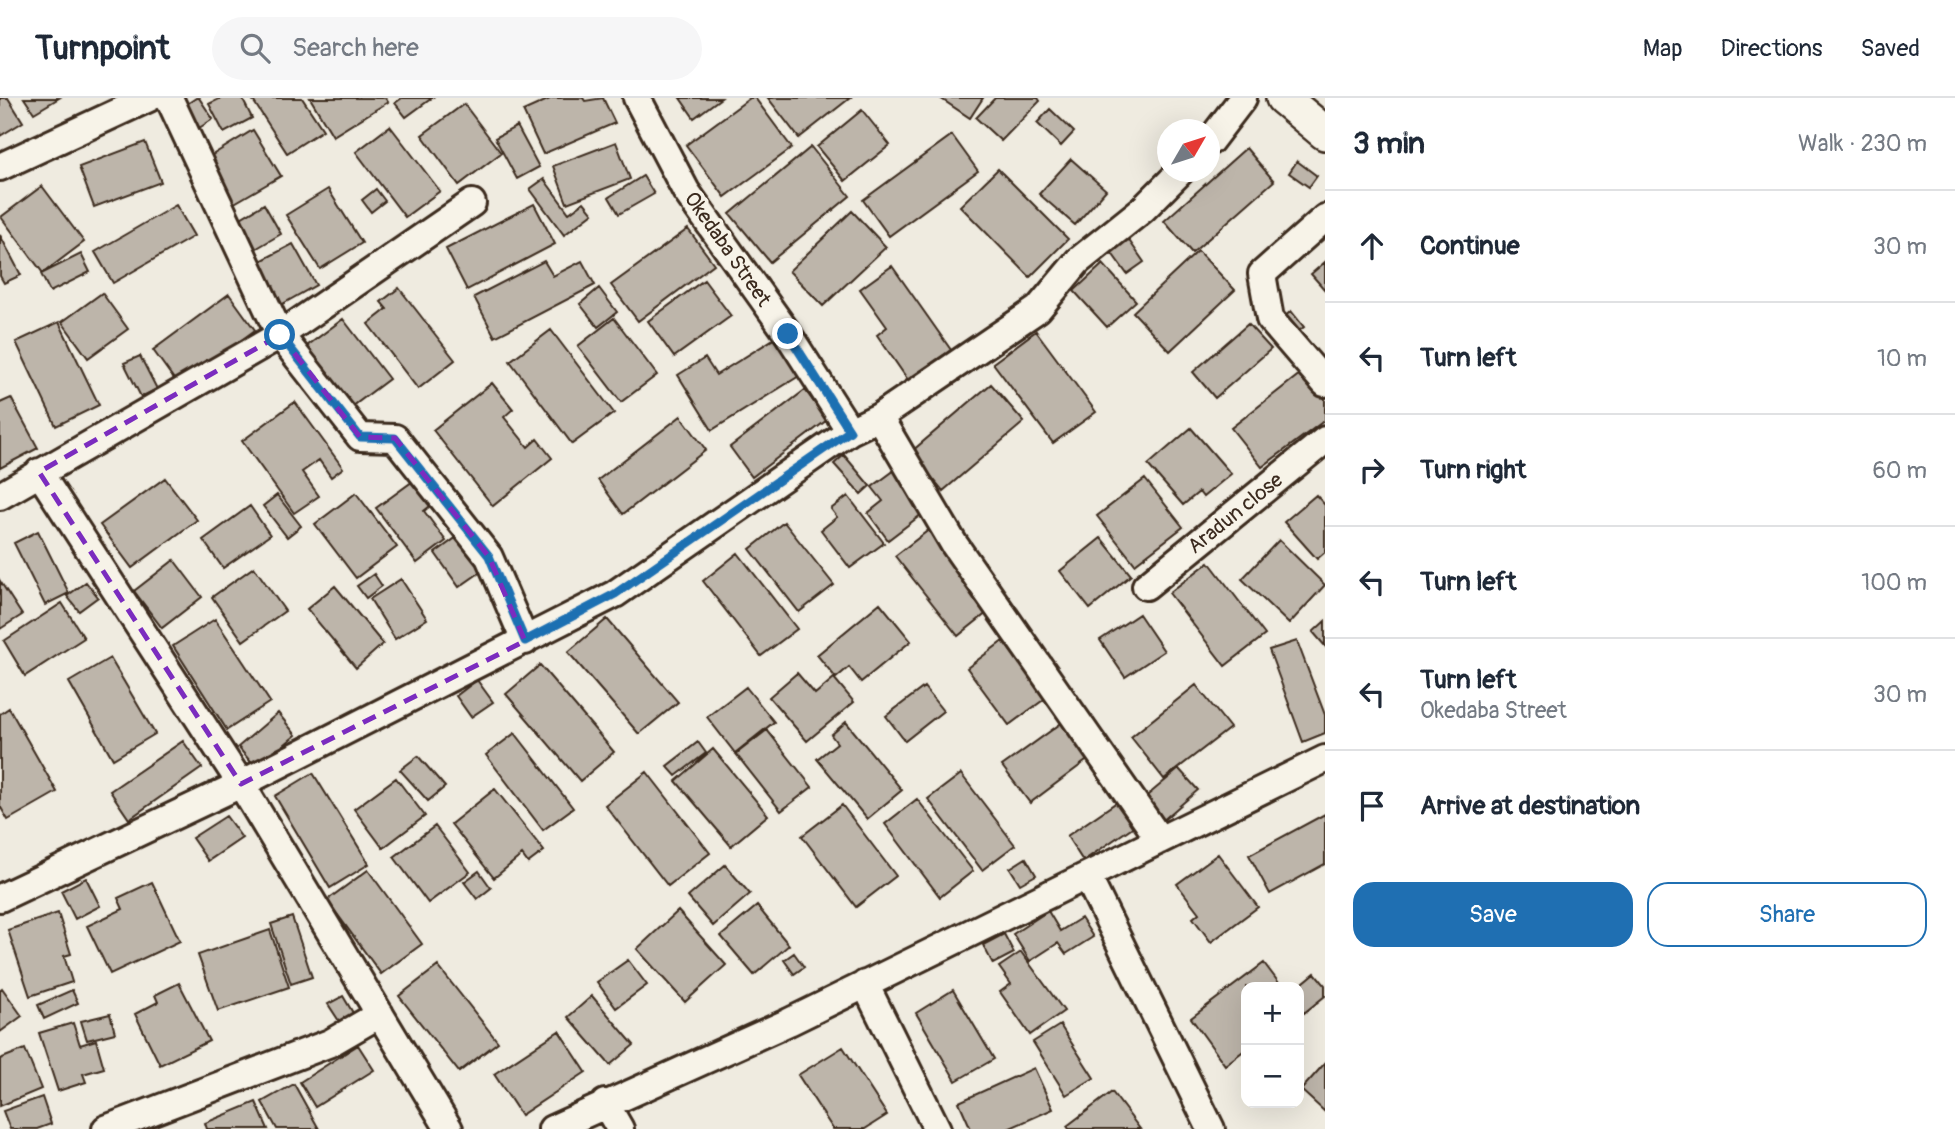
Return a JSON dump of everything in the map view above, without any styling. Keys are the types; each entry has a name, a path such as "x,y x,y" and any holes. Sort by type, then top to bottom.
{"street":[{"path":"0,167 149,98"},
{"path":"169,98 280,335 360,437 395,438 489,556 525,641"},
{"name":"Okedaba Street","path":"637,98 686,191 788,334 850,431"},
{"path":"1220,127 1242,98"},
{"path":"1283,98 1325,132"},
{"path":"0,898 241,784 615,594 850,431 879,417 1038,309 1078,261 1143,209 1170,182"},
{"path":"0,496 280,335 472,203"},
{"path":"1325,218 1262,274 1270,319 1325,383"},
{"path":"879,417 954,544 1160,840"},
{"name":"Aradun close","path":"1146,586 1325,440"},
{"path":"39,472 241,784 449,1129"},
{"path":"552,1129 789,1022 1325,759"},
{"path":"1087,876 1211,1129"},
{"path":"865,984 937,1129"},
{"path":"106,1129 330,1043 380,1014"},
{"path":"605,1103 620,1129"}],"highlighted area":[{"path":"280,335 360,437 395,438 489,557 525,641 241,784 39,472"}],"building":[{"path":"0,98 8,98 23,122 0,136"},
{"path":"24,98 59,98 34,113"},
{"path":"199,98 213,119 193,132 178,110"},
{"path":"221,98 242,98 252,118 224,133 209,104"},
{"path":"302,98 323,130 287,153 252,99"},
{"path":"310,98 385,98 388,102 333,136"},
{"path":"402,98 432,98 406,117 395,103"},
{"path":"552,98 583,98 585,101 603,98 615,123 543,154 523,111"},
{"path":"680,98 721,98 694,118"},
{"path":"750,98 755,98 792,148 725,197 686,145"},
{"path":"768,98 850,98 799,138"},
{"path":"940,98 983,98 970,118"},
{"path":"995,98 1038,98 1040,101 1001,141 976,118"},
{"path":"464,104 501,153 459,185 422,135"},
{"path":"1050,109 1074,132 1061,146 1037,123"},
{"path":"862,110 890,145 845,181 817,147"},
{"path":"390,126 440,191 405,217 356,152"},
{"path":"517,126 539,167 517,179 495,138"},
{"path":"253,130 281,176 231,205 204,160"},
{"path":"952,135 978,171 889,236 863,200"},
{"path":"145,142 161,182 94,207 79,167"},
{"path":"616,142 630,179 567,203 553,166"},
{"path":"811,147 850,196 770,262 730,214"},
{"path":"1246,148 1274,181 1192,253 1164,221 1208,182 1220,182 1220,171"},
{"path":"1071,159 1106,190 1075,225 1039,194"},
{"path":"1297,161 1317,176 1309,187 1289,173"},
{"path":"998,169 1068,239 1030,277 960,206"},
{"path":"643,176 654,194 619,214 609,197"},
{"path":"544,179 569,213 584,202 593,213 564,235 530,189"},
{"path":"42,186 84,242 43,273 1,217"},
{"path":"328,189 362,243 320,269 286,215"},
{"path":"376,189 385,201 371,212 362,200"},
{"path":"264,204 281,234 252,251 234,222"},
{"path":"534,204 555,244 467,290 446,249"},
{"path":"176,205 194,236 113,283 95,252"},
{"path":"852,211 886,247 823,306 789,271"},
{"path":"688,229 714,264 638,321 611,285"},
{"path":"0,235 21,275 4,283 0,276"},
{"path":"1128,239 1144,262 1127,274 1111,252"},
{"path":"293,244 316,285 279,306 255,264"},
{"path":"1198,251 1235,290 1170,351 1133,312"},
{"path":"81,254 90,272 50,292 41,274"},
{"path":"544,261 553,276 582,261 595,285 495,337 474,297"},
{"path":"1325,262 1325,290 1311,274"},
{"path":"1103,264 1136,301 1107,327 1074,291"},
{"path":"892,266 951,350 908,380 877,335 887,327 860,289"},
{"path":"704,280 731,316 674,357 648,321"},
{"path":"399,288 455,360 418,389 368,324 387,309 381,302"},
{"path":"599,288 617,312 598,327 580,304"},
{"path":"102,293 128,329 88,358 62,322"},
{"path":"229,294 255,330 179,386 153,350"},
{"path":"1291,311 1304,327 1295,334 1282,319"},
{"path":"614,318 657,375 621,402 578,346"},
{"path":"343,319 389,379 353,406 307,346"},
{"path":"59,322 99,405 56,426 16,342"},
{"path":"1248,324 1271,349 1215,398 1193,372"},
{"path":"551,330 614,413 572,444 510,361"},
{"path":"1036,331 1096,412 1053,443 993,363"},
{"path":"780,335 804,373 712,430 678,375 705,358 716,375"},
{"path":"140,356 157,389 141,397 124,363"},
{"path":"1305,370 1325,396 1325,420 1262,467 1231,428"},
{"path":"492,383 513,409 504,417 528,447 537,439 552,458 493,506 433,430"},
{"path":"991,384 1024,422 943,491 911,452"},
{"path":"805,390 827,420 752,477 730,447"},
{"path":"11,398 38,448 0,468 0,403"},
{"path":"295,402 343,468 331,477 319,460 302,472 319,496 294,513 242,441"},
{"path":"681,416 706,450 623,514 598,480"},
{"path":"1191,428 1231,474 1203,497 1199,492 1183,505 1148,465"},
{"path":"844,455 870,486 861,494 834,464"},
{"path":"895,470 926,511 888,540 868,513 883,501 872,487"},
{"path":"165,478 197,520 132,568 100,525"},
{"path":"416,479 434,503 424,511 446,541 417,563 376,508"},
{"path":"1145,479 1183,527 1135,564 1097,516"},
{"path":"356,493 397,547 356,578 315,524"},
{"path":"277,495 301,526 287,537 263,506"},
{"path":"1316,495 1325,505 1325,552 1317,559 1284,522"},
{"path":"848,496 884,543 850,568 821,530 837,517 831,509"},
{"path":"250,506 270,535 223,568 203,540"},
{"path":"784,522 834,585 799,612 750,549"},
{"path":"930,529 993,608 958,636 895,556"},
{"path":"38,531 69,593 45,605 14,543"},
{"path":"457,537 482,571 459,587 435,553"},
{"path":"1101,538 1131,575 1090,609 1060,571"},
{"path":"1279,540 1325,585 1289,624 1242,579"},
{"path":"738,553 797,629 761,656 703,581"},
{"path":"174,560 202,597 162,628 134,591"},
{"path":"1209,562 1265,635 1225,666 1169,593"},
{"path":"254,567 285,611 243,641 212,597"},
{"path":"374,574 382,586 366,598 357,586"},
{"path":"401,579 427,619 395,639 370,599"},
{"path":"0,581 22,615 0,629"},
{"path":"86,582 98,597 79,611 67,596"},
{"path":"335,586 383,644 356,668 307,609"},
{"path":"62,603 84,638 25,676 4,641"},
{"path":"880,603 911,641 861,682 849,667 836,678 817,655"},
{"path":"1139,614 1164,651 1125,677 1100,640"},
{"path":"215,619 270,702 227,730 173,646"},
{"path":"607,619 678,702 639,734 568,652"},
{"path":"1325,621 1325,646 1313,632"},
{"path":"1003,641 1046,698 1009,725 967,668"},
{"path":"1297,641 1325,715 1325,733 1303,742 1269,650"},
{"path":"110,658 155,734 113,759 69,682"},
{"path":"540,665 614,752 580,781 506,694"},
{"path":"797,673 815,694 834,678 854,702 807,741 769,697"},
{"path":"477,680 493,702 471,717 456,696"},
{"path":"1196,685 1230,728 1164,779 1131,737"},
{"path":"746,687 774,722 735,753 707,717"},
{"path":"924,687 943,711 905,741 886,716"},
{"path":"9,708 57,792 8,820 0,806 0,714"},
{"path":"278,713 296,735 256,768 238,747"},
{"path":"846,722 902,790 867,819 817,759 837,743 831,735"},
{"path":"1063,722 1090,758 1030,803 1002,766"},
{"path":"767,730 812,787 781,811 736,754"},
{"path":"515,733 573,808 543,830 486,755"},
{"path":"183,741 202,768 129,819 110,791"},
{"path":"698,742 706,753 676,776 667,766"},
{"path":"713,749 768,815 731,846 676,781"},
{"path":"418,756 445,787 428,801 400,770"},
{"path":"1179,769 1198,790 1161,822 1142,800"},
{"path":"647,772 710,853 668,886 605,805"},
{"path":"313,773 369,864 330,888 275,796"},
{"path":"961,774 1015,845 982,870 928,799"},
{"path":"396,778 425,816 383,848 354,809"},
{"path":"495,789 544,851 528,863 522,855 494,878 451,824"},
{"path":"917,799 973,871 940,897 885,824"},
{"path":"1117,802 1134,826 1083,861 1067,836"},
{"path":"842,805 896,876 856,907 802,836"},
{"path":"1325,814 1325,864 1270,894 1249,855"},
{"path":"226,816 242,838 208,861 192,838"},
{"path":"435,826 470,872 428,903 394,857"},
{"path":"1218,854 1258,907 1211,942 1193,918 1199,913 1177,884"},
{"path":"1026,858 1036,875 1020,884 1010,868"},
{"path":"725,865 750,894 713,926 688,897"},
{"path":"368,870 422,944 381,974 327,900"},
{"path":"479,871 491,888 477,899 464,882"},
{"path":"86,878 100,906 75,919 61,891"},
{"path":"152,882 180,941 110,974 87,926 123,909 118,898"},
{"path":"757,906 789,945 754,975 721,936"},
{"path":"678,911 726,965 685,1002 637,949"},
{"path":"1048,911 1060,931 1081,918 1093,937 1066,954 1058,943 1030,961 1013,934"},
{"path":"58,913 71,954 64,956 72,982 30,996 8,930"},
{"path":"292,917 312,977 291,984 271,924"},
{"path":"270,930 289,987 218,1011 198,955"},
{"path":"1004,934 1014,953 993,964 983,945"},
{"path":"1021,952 1064,1011 1030,1035 1000,992 1011,984 999,967"},
{"path":"794,953 804,967 794,974 784,960"},
{"path":"628,960 647,985 616,1008 597,982"},
{"path":"1264,963 1278,982 1241,982 1241,1053 1225,1065 1191,1018"},
{"path":"438,966 498,1042 459,1072 399,996"},
{"path":"1315,973 1325,985 1325,996 1304,1013 1304,982"},
{"path":"179,983 209,1041 160,1065 135,1014 158,1002 155,995"},
{"path":"2,988 22,1016 0,1032 0,990"},
{"path":"72,990 78,1003 44,1019 38,1005"},
{"path":"953,990 994,1059 956,1081 916,1013"},
{"path":"343,996 353,1013 339,1021 328,1004"},
{"path":"592,996 634,1045 610,1065 568,1017"},
{"path":"110,1014 115,1033 87,1040 81,1021"},
{"path":"73,1023 80,1045 96,1040 104,1068 83,1074 86,1082 58,1091 39,1033"},
{"path":"1060,1025 1094,1078 1066,1095 1033,1042"},
{"path":"559,1031 586,1072 521,1115 494,1074"},
{"path":"358,1045 374,1070 315,1107 300,1082"},
{"path":"843,1047 887,1115 865,1129 833,1129 798,1075"},
{"path":"25,1049 41,1089 0,1106 0,1059"},
{"path":"1325,1063 1325,1112 1304,1093 1304,1087"},
{"path":"1034,1068 1053,1109 1008,1129 971,1129 959,1102"},
{"path":"294,1084 319,1129 277,1129 262,1102"},
{"path":"1112,1092 1140,1129 1069,1129 1067,1126"},
{"path":"42,1097 51,1124 37,1129 10,1129 3,1111"},
{"path":"256,1102 268,1129 207,1129 205,1123"}],"route":[{"path":"280,335 360,437 395,438 489,556 525,641 615,594 850,431 788,334"}]}
